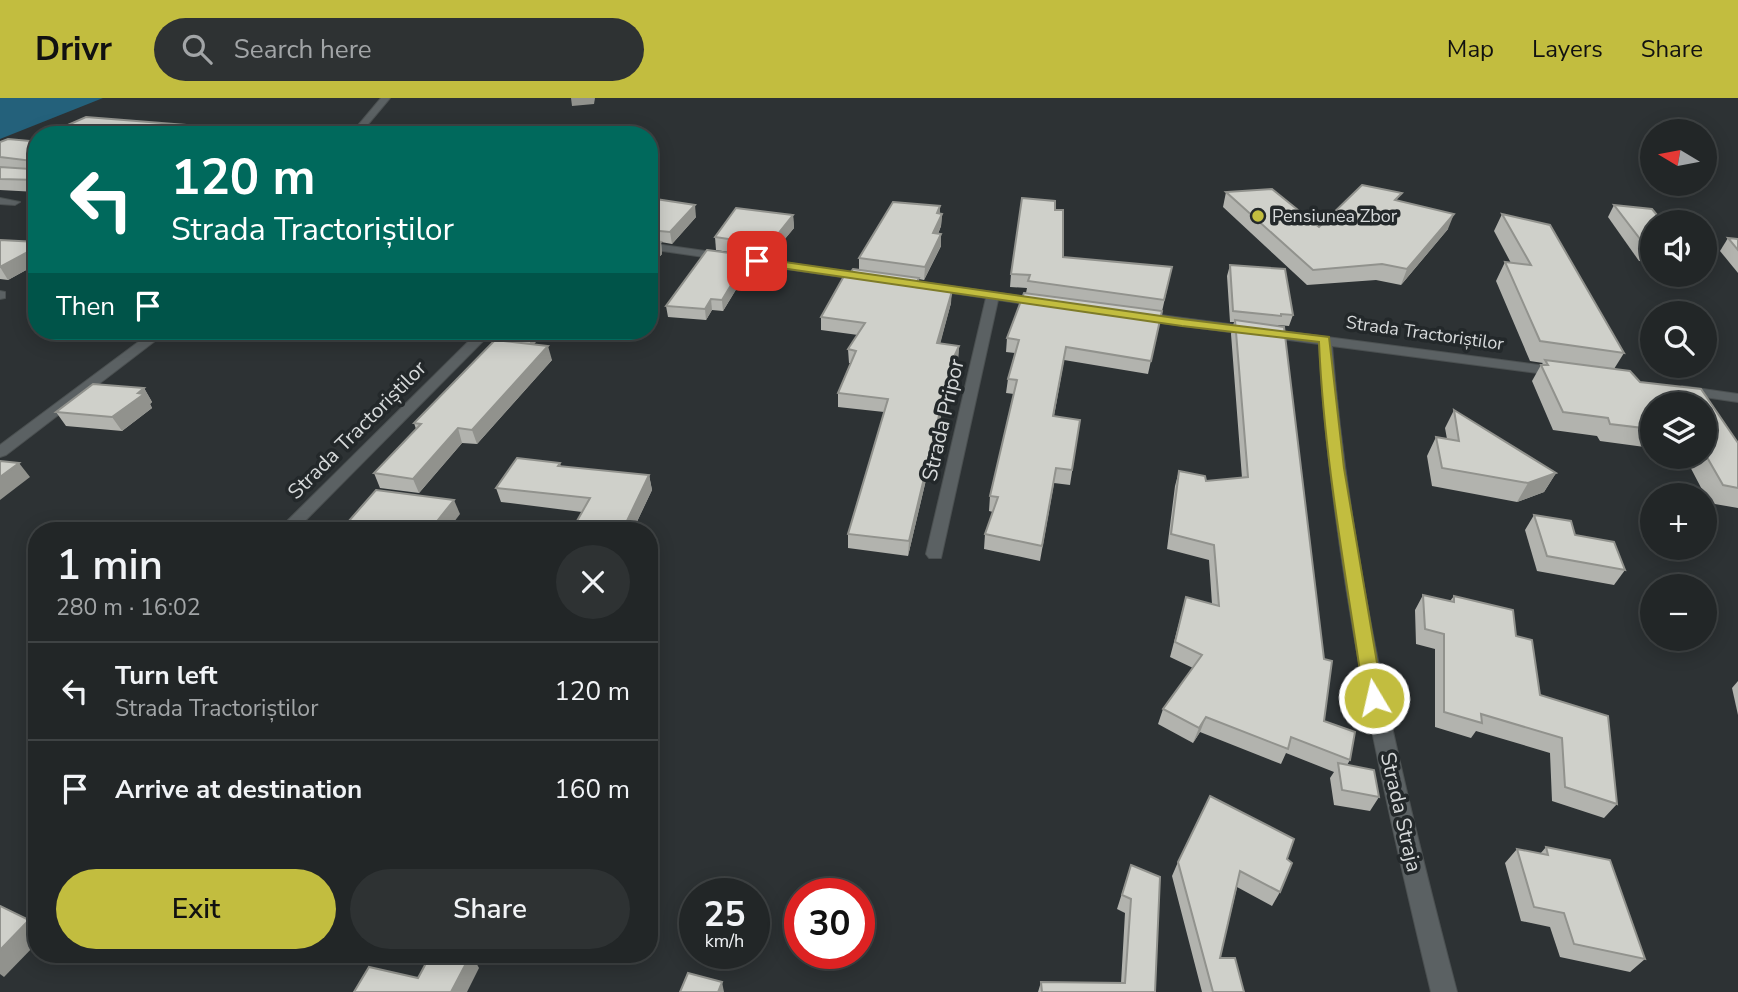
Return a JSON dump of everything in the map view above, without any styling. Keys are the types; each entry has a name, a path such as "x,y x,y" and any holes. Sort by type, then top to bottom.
{"street":[{"path":"362,126 386,98"},
{"path":"0,201 15,202"},
{"path":"658,247 1060,305"},
{"name":"Strada Pripor","path":"935,554 993,295"},
{"name":"Strada Tractoriștilor","path":"1128,315 1577,374"},
{"name":"Strada Straja","path":"1325,339 1328,398 1341,501 1374,698 1444,992"},
{"path":"0,452 149,340"},
{"name":"Strada Tractoriștilor","path":"294,522 477,340"},
{"path":"1671,388 1738,398"}],"water":[{"path":"0,98 103,98 28,126 0,139"}],"building":[{"path":"86,117 200,126 66,126"},
{"path":"8,139 28,141 28,160 0,157 0,142"},
{"path":"0,167 28,169 28,180 0,179"},
{"path":"1362,185 1402,193 1395,200 1454,214 1407,269 1382,264 1313,270 1226,192 1272,189 1319,227"},
{"path":"1022,198 1055,201 1055,210 1063,210 1063,257 1172,267 1164,300 1028,281 1030,275 1011,274"},
{"path":"658,199 695,205 670,232 658,231"},
{"path":"893,202 940,206 937,213 942,214 933,233 941,234 925,267 859,258"},
{"path":"1614,205 1653,210 1640,210 1640,239"},
{"path":"736,208 793,215 769,245 715,237"},
{"path":"1502,214 1550,225 1624,353 1540,341 1505,262 1531,265"},
{"path":"1728,238 1738,239 1738,250"},
{"path":"0,240 28,242 28,252 0,267"},
{"path":"707,250 760,257 747,274 739,272 722,300 711,299 705,309 666,306"},
{"path":"1230,265 1285,269 1293,315 1233,311"},
{"path":"853,269 919,278 914,287 952,291 937,343 959,346 952,361 909,541 848,534 888,399 838,393 856,351 848,349 865,323 821,317 844,276 848,276"},
{"path":"1024,293 1162,311 1151,361 1066,347 1053,416 1080,420 1072,470 1056,468 1042,546 985,534 998,497 990,496 1017,380 1008,379 1019,340 1007,338"},
{"path":"1235,320 1284,327 1324,659 1332,661 1324,721 1355,732 1350,760 1291,737 1288,749 1206,717 1199,728 1163,709 1202,655 1175,642 1186,597 1219,606 1214,545 1171,534 1179,471 1205,476 1206,481 1248,477"},
{"path":"495,340 548,346 472,430 458,428 413,479 374,473 421,424 414,423"},
{"path":"1545,360 1630,371 1640,382 1701,389 1703,392 1640,392 1640,428 1610,424 1608,418 1563,412 1541,365 1548,365"},
{"path":"93,384 144,388 138,393 144,394 112,417 56,412"},
{"path":"1454,410 1556,473 1528,483 1442,468 1436,437 1459,441"},
{"path":"1717,412 1738,443 1738,488 1723,485 1714,469 1717,469"},
{"path":"517,458 560,463 558,466 649,475 626,522 577,521 590,498 496,488"},
{"path":"0,461 19,463 0,477"},
{"path":"376,490 454,500 436,522 348,522"},
{"path":"1534,515 1571,521 1575,535 1614,542 1625,570 1547,556"},
{"path":"1423,595 1454,602 1454,596 1513,610 1516,636 1532,640 1540,695 1608,716 1617,804 1565,787 1562,738 1481,714 1482,723 1444,712 1444,634 1425,629"},
{"path":"1338,763 1374,770 1379,797 1342,790"},
{"path":"1210,796 1294,839 1287,859 1292,863 1280,892 1240,871 1220,958 1235,958 1244,992 1213,992 1178,862"},
{"path":"1546,847 1610,860 1645,959 1574,944 1564,913 1534,907 1517,849 1548,855"},
{"path":"1131,865 1160,877 1155,992 1042,992 1041,982 1125,983 1131,899 1122,895"},
{"path":"0,906 28,921 0,950"},
{"path":"426,963 466,963 451,992 354,992 369,967 418,978"},
{"path":"688,973 722,982 718,992 680,992"}],"place":[{"name":"Pensiunea Zbor","path":"1258,216"}],"route":[{"path":"757,261 1182,323 1325,339 1328,398 1343,514 1374,698"}]}
